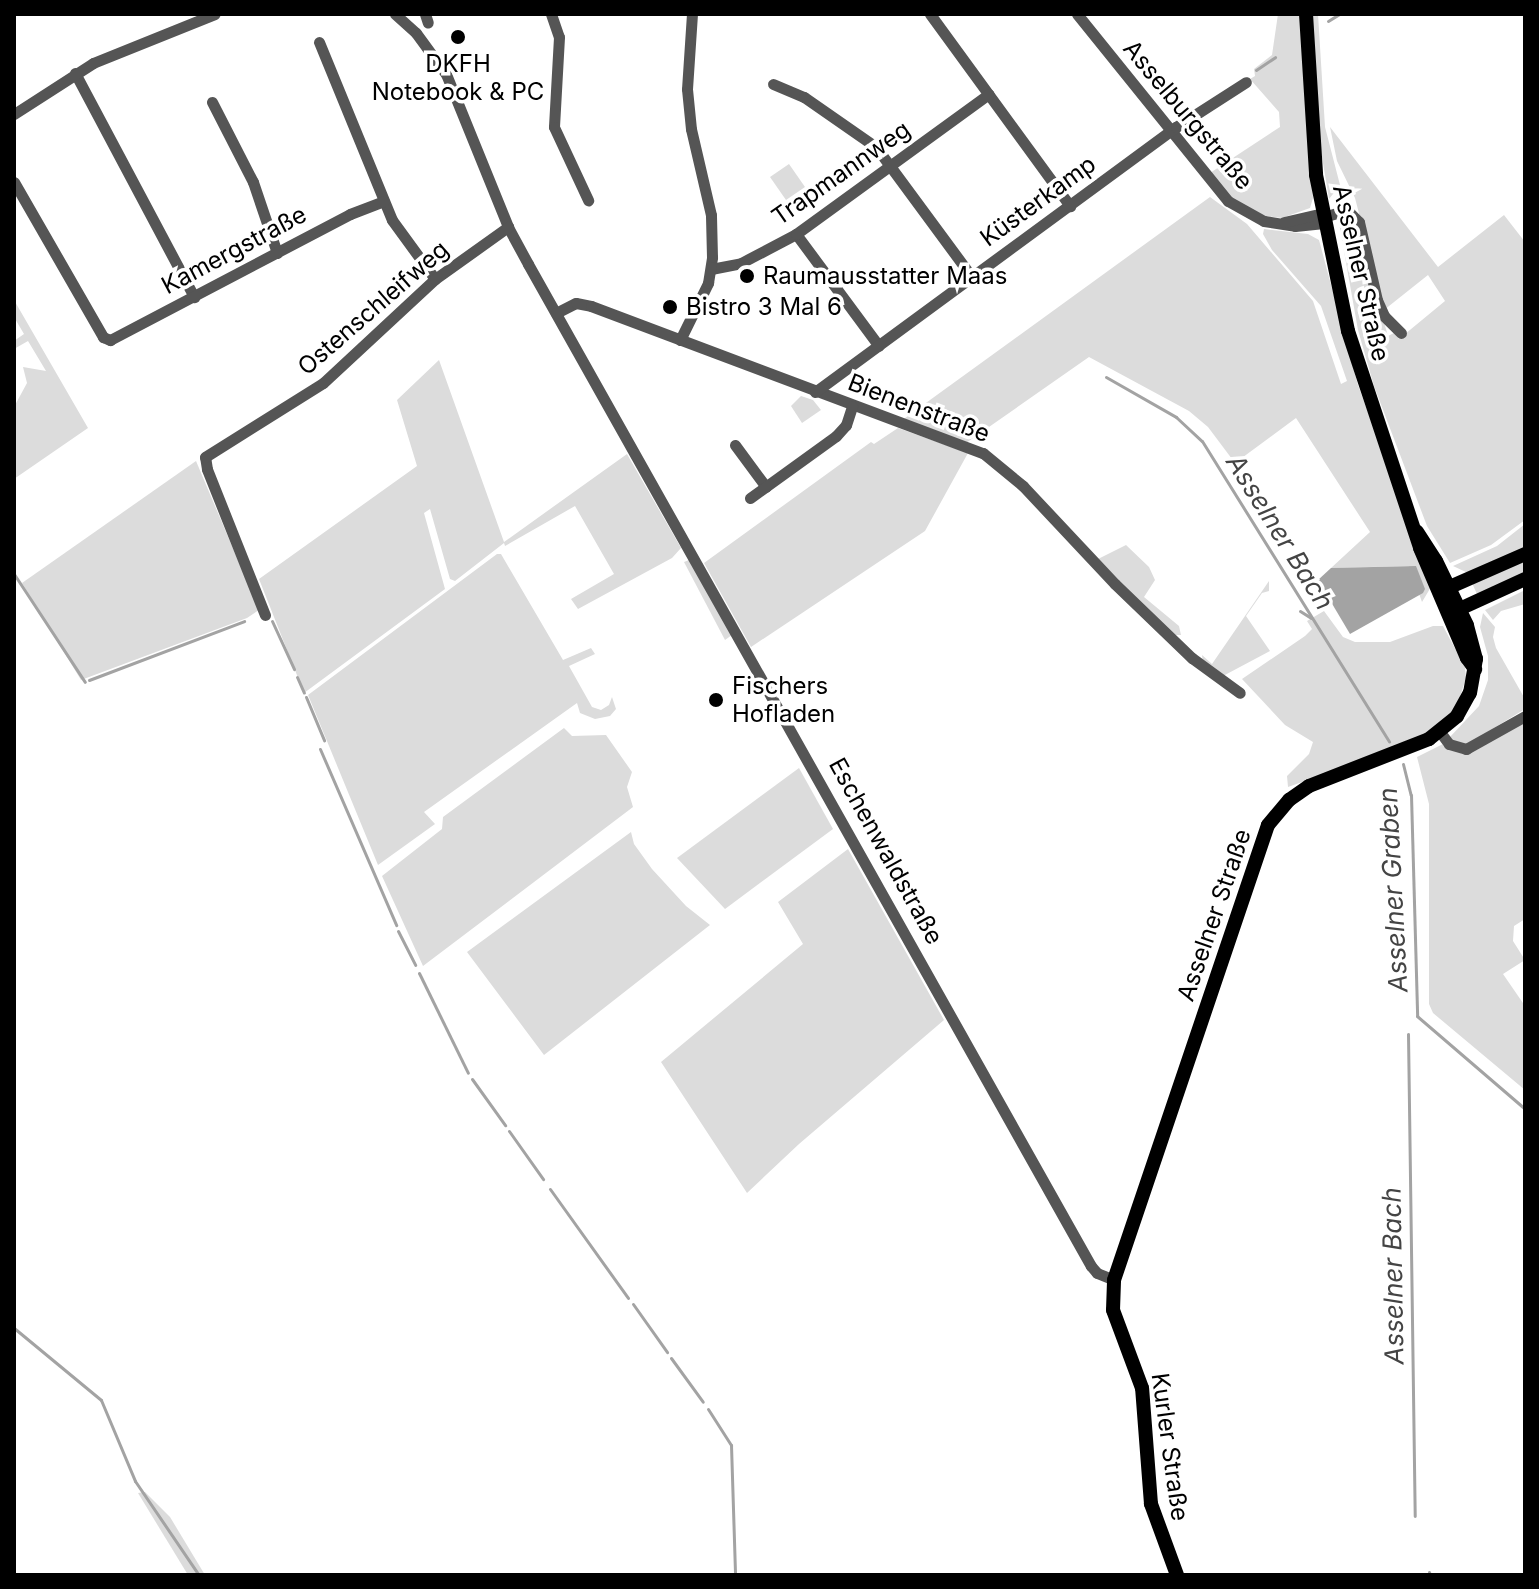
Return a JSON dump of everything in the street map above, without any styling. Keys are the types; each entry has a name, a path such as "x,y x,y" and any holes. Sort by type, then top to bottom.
{"main road":[{"name":"Asselner Straße","path":"1114,1280 1268,825 1289,800 1309,786 1416,746 1440,732 1463,705 1475,669 1473,642 1454,612 1417,532 1357,364 1323,217 1311,120 1306,14"},
{"path":"1444,589 1525,554"},
{"path":"1454,612 1525,579"},
{"name":"Kurler Straße","path":"1114,1280 1113,1310 1142,1388 1154,1519 1177,1575"}],"street":[{"path":"14,114 75,73 215,14"},
{"name":"Eschenwaldstraße","path":"395,14 416,33 446,74 508,227 1097,1273 1114,1280"},
{"path":"551,14 559,37 554,127 588,200"},
{"path":"680,340 702,297 711,269 711,215 692,139 687,89 692,14"},
{"path":"930,14 1070,206"},
{"name":"Asselburgstraße","path":"1077,14 1228,201 1256,219 1279,223 1347,210 1359,222 1377,300 1384,316 1401,333"},
{"path":"319,42 392,220 435,279"},
{"path":"75,73 194,297"},
{"name":"Küsterkamp","path":"815,392 1170,131 1246,82"},
{"path":"773,84 804,97 876,147 972,277"},
{"name":"Trapmannweg","path":"711,269 741,263 796,234 989,94"},
{"path":"212,102 253,182 277,253"},
{"name":"Kamergstraße","path":"14,182 106,339 114,339 350,214 384,201"},
{"name":"Ostenschleifweg","path":"265,615 205,457 323,383 435,279 508,227"},
{"path":"796,234 879,346"},
{"name":"Bienenstraße","path":"556,313 583,303 990,458 1023,486 1115,584 1192,658 1240,693"},
{"path":"750,498 836,436 846,425 852,406"},
{"path":"735,445 766,487"},
{"path":"1440,732 1449,744 1466,749 1525,716"}],"shaded area":[{"path":"1278,14 1301,14 1313,198 1310,208 1282,218 1259,215 1236,203 1210,173 1280,127 1279,112 1250,79 1255,76 1254,69 1272,55"},
{"path":"1310,14 1318,14 1325,127 1340,185 1329,199 1315,115"},
{"path":"1330,127 1438,267 1504,215 1525,242 1525,520 1491,545 1450,563 1427,526 1374,386 1358,330 1339,223 1354,219 1388,336 1394,333 1399,339 1445,301 1428,275 1384,310 1355,198 1337,161"},
{"path":"789,164 805,187 786,200 770,177"},
{"path":"1210,197 1247,224 1313,301 1341,384 1347,381 1321,306 1272,250 1263,234 1264,229 1308,234 1319,240 1358,385 1431,587 1422,602 1409,566 1331,568 1370,532 1296,418 1235,463 1208,427 1189,411 1089,357 966,443 901,421"},
{"path":"14,300 88,428 14,479 14,407 27,383 23,367 46,371 28,341 14,349 14,341 24,334 14,317"},
{"path":"439,360 504,542 627,454 681,548 672,558 578,609 571,599 614,574 575,506 505,546 504,543 455,581 450,579 430,509 424,513 445,589 304,693 259,579 417,466 397,400"},
{"path":"801,396 813,400 821,410 802,423 791,406"},
{"path":"898,428 968,453 925,531 751,647 704,563 871,442 874,444"},
{"path":"196,461 259,610 247,618 81,680 22,583"},
{"path":"1525,524 1525,548 1468,573 1453,566 1497,546"},
{"path":"1126,545 1149,567 1155,580 1144,597 1179,626 1181,635 1174,635 1135,600 1098,559"},
{"path":"501,554 563,660 591,648 595,654 569,666 592,707 601,710 609,705 612,697 616,709 610,716 595,719 580,713 577,703 424,812 435,824 378,865 308,695"},
{"path":"689,560 732,635 725,640 684,562"},
{"path":"1525,560 1525,573 1477,594 1472,583"},
{"path":"1416,566 1425,589 1423,593 1350,634 1318,580 1331,568"},
{"path":"1269,581 1269,591 1262,593 1246,616 1270,651 1223,676 1203,662 1202,655 1212,664"},
{"path":"1525,590 1525,604 1501,611 1493,620 1485,610"},
{"path":"1324,611 1343,637 1355,642 1390,642 1433,626 1443,626 1465,667 1466,678 1456,709 1415,742 1288,787 1287,776 1309,754 1313,742 1285,725 1242,679 1305,636 1312,629 1307,621"},
{"path":"1483,613 1495,627 1493,637 1496,648 1525,699 1525,709 1466,745 1459,745 1450,737 1479,706 1488,680 1488,656 1480,627"},
{"path":"1525,720 1525,919 1514,926 1513,941 1525,960 1503,974 1525,1006 1525,1090 1433,1013 1429,1004 1429,804 1417,757 1443,744 1463,754"},
{"path":"564,728 572,736 606,735 632,772 627,787 633,807 423,966 382,876 442,829 443,817"},
{"path":"799,768 833,829 725,909 677,858"},
{"path":"631,832 634,844 652,869 686,906 710,925 544,1055 467,952"},
{"path":"848,849 944,1020 799,1144 747,1193 661,1062 803,944 778,902"},
{"path":"145,1492 170,1517 205,1575 188,1575 138,1493"}],"waterway":[{"path":"1328,21 1339,14"},
{"path":"1256,70 1275,57"},
{"name":"Asselner Bach","path":"1106,377 1176,417 1202,441 1389,741"},
{"path":"14,574 85,682"},
{"name":"Asselner Bach","path":"1300,611 1311,618"},
{"path":"89,680 244,621"},
{"path":"272,621 294,669"},
{"path":"297,677 304,693"},
{"path":"306,697 324,740"},
{"path":"320,749 396,925"},
{"name":"Asselner Graben","path":"1403,764 1411,795 1417,1016 1525,1109"},
{"path":"398,931 415,965"},
{"path":"419,973 468,1073"},
{"name":"Asselner Bach","path":"1408,1034 1415,1516"},
{"path":"472,1079 505,1125"},
{"path":"509,1131 543,1179"},
{"path":"550,1189 628,1298"},
{"path":"633,1304 667,1352"},
{"path":"14,1328 101,1400 135,1481 199,1575"},
{"path":"671,1358 703,1402"},
{"path":"708,1409 731,1445 735,1575"}],"place":[{"name":"DKFH Notebook & PC","path":"458,37"},
{"name":"Raumausstatter Maas","path":"747,276"},
{"name":"Bistro 3 Mal 6","path":"670,307"},
{"name":"Fischers Hofladen","path":"716,700"}]}
